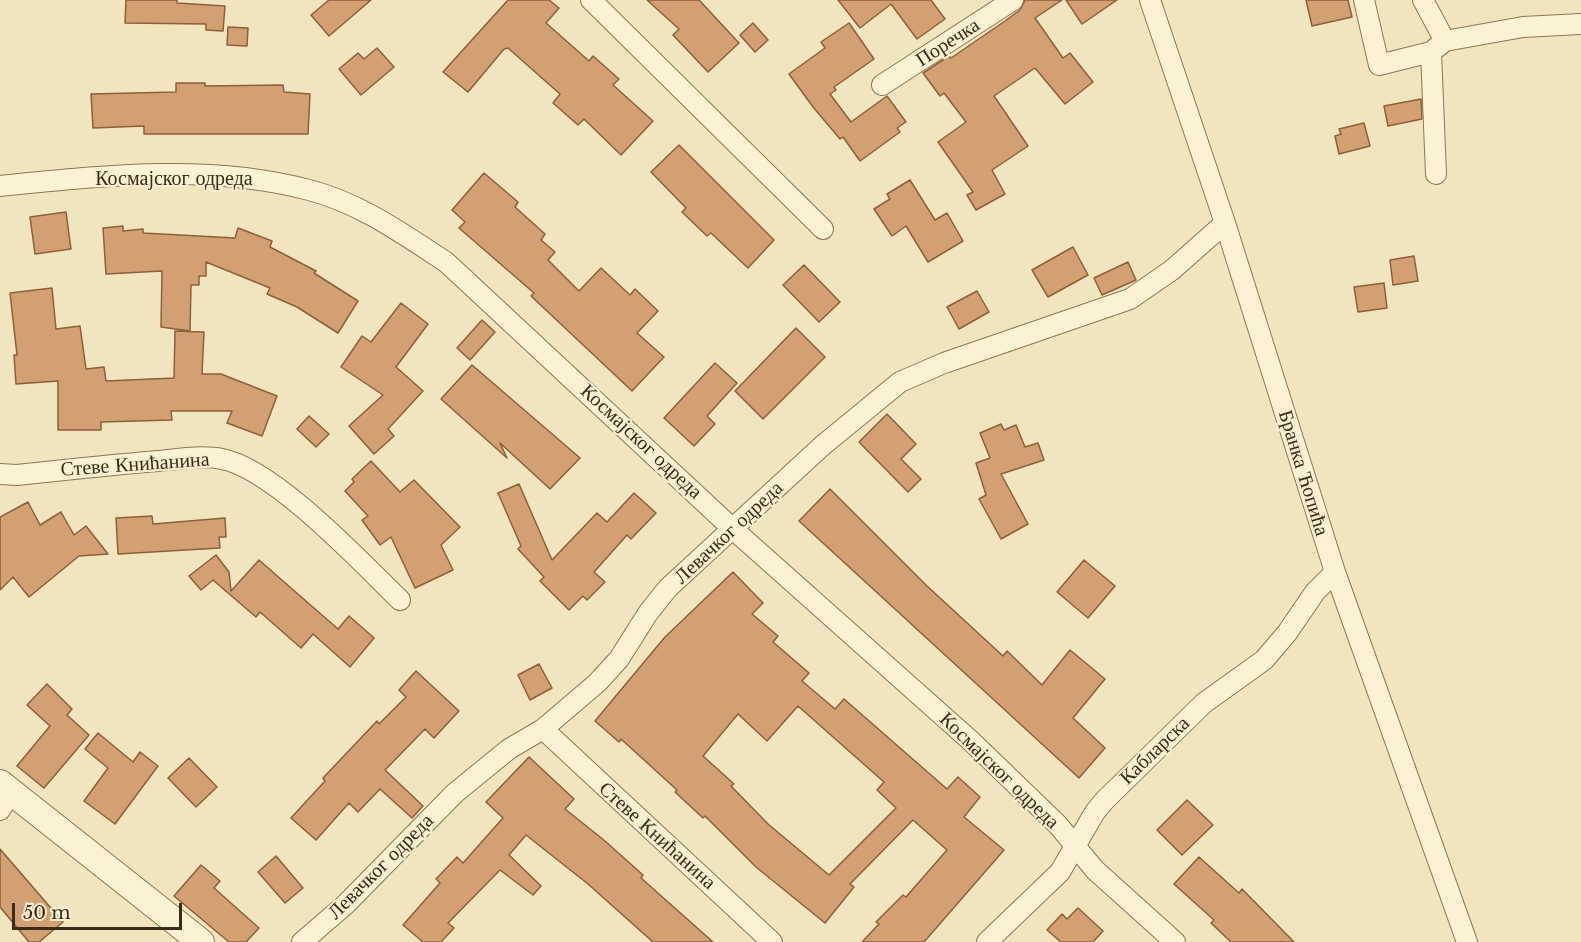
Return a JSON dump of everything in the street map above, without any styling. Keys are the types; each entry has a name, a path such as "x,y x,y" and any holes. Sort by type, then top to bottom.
{"street":[{"path":"591,0 823,228"},
{"name":"Поречка","path":"882,85 1013,0"},
{"name":"Бранка Ћопића","path":"1150,0 1225,223 1335,572 1467,942"},
{"path":"1364,0 1379,66 1438,46 1523,27 1581,24"},
{"path":"1423,0 1438,46 1436,174"},
{"name":"Космајског одреда","path":"0,186 94,177 213,175 257,178 311,190 392,226 446,262 734,530 971,741 1058,825 1074,848 1095,870 1175,942"},
{"name":"Левачког одреда","path":"302,942 345,905 455,793 509,749 543,729 597,683 619,659 648,613 668,588 734,530 822,446 900,382 944,363 1130,299 1166,275 1225,223"},
{"name":"Стеве Книћанина","path":"0,474 17,475 152,461 221,458 254,470 282,492 344,545 400,600"},
{"name":"Кабларска","path":"987,942 1060,872 1095,812 1105,800 1204,703 1264,660 1287,633 1315,592 1335,572"},
{"name":"Стеве Книћанина","path":"543,729 772,942"},
{"path":"4,795 201,942"}],"building":[{"path":"126,0 177,0 177,3 225,6 223,31 206,30 206,24 125,23"},
{"path":"329,0 371,0 329,36 311,15"},
{"path":"508,0 549,0 559,8 546,23 589,61 593,56 619,79 613,85 653,121 621,155 584,119 578,125 553,103 560,94 508,48 504,49 468,92 443,72"},
{"path":"647,0 699,0 739,43 708,72 673,35 679,29"},
{"path":"838,0 931,0 945,19 917,39 891,4 860,28"},
{"path":"1025,0 1062,0 1035,18 1063,58 1070,53 1093,82 1065,104 1035,68 994,96 1028,146 992,170 1005,194 976,210 967,195 973,192 938,142 966,122 944,93 940,96 923,73 949,56 951,58 1005,21 1020,10"},
{"path":"1066,0 1117,0 1082,24"},
{"path":"1306,0 1348,0 1352,17 1312,26"},
{"path":"753,23 768,40 755,52 740,35"},
{"path":"849,23 874,59 834,87 836,90 830,94 851,122 887,96 906,122 897,128 900,132 860,161 843,137 840,139 813,107 789,74 825,48 821,42"},
{"path":"228,27 248,28 247,46 227,45"},
{"path":"377,48 394,67 361,95 339,69 358,53 364,59"},
{"path":"176,83 205,83 205,86 283,85 284,92 310,94 308,134 144,134 144,126 93,128 91,94 176,92"},
{"path":"1421,99 1422,119 1388,126 1384,106"},
{"path":"1364,123 1370,146 1339,154 1335,136 1341,134 1339,129"},
{"path":"679,145 774,240 748,268 711,233 707,236 682,212 686,208 651,172"},
{"path":"484,173 518,202 515,207 545,234 541,240 555,252 548,260 579,291 601,268 630,295 635,289 658,311 637,333 664,357 632,391 531,296 534,293 459,228 465,222 452,210"},
{"path":"910,180 935,220 947,213 963,241 928,262 906,226 892,236 874,209 890,199 887,194"},
{"path":"66,212 71,249 35,254 30,217"},
{"path":"123,226 123,231 143,229 143,233 235,238 238,228 272,241 270,247 316,271 314,273 358,301 338,333 297,307 267,294 270,288 206,262 206,276 199,276 199,285 191,285 190,331 161,327 162,271 106,274 103,228"},
{"path":"1073,247 1088,275 1048,297 1032,270"},
{"path":"1414,256 1418,281 1393,285 1390,260"},
{"path":"1128,262 1136,280 1102,295 1094,278"},
{"path":"804,265 840,302 819,322 783,285"},
{"path":"1384,283 1387,308 1358,312 1354,287"},
{"path":"52,288 56,329 80,326 86,369 104,367 106,381 174,378 175,331 204,332 202,374 221,374 277,396 262,436 227,423 232,411 171,411 172,420 101,422 101,430 58,430 58,381 16,384 14,355 17,355 10,293"},
{"path":"977,291 989,312 959,329 947,307"},
{"path":"401,303 428,324 396,367 423,391 388,429 394,436 374,454 349,426 383,395 341,367 362,336 371,342"},
{"path":"482,320 495,332 470,360 457,348"},
{"path":"796,328 825,357 763,419 735,391"},
{"path":"715,363 737,383 707,416 715,424 694,446 664,418"},
{"path":"472,365 580,458 550,489 500,443 507,458 441,399"},
{"path":"887,414 916,444 901,459 921,479 908,492 859,442"},
{"path":"309,416 329,434 316,447 297,429"},
{"path":"1001,424 1004,430 1016,425 1025,447 1038,443 1044,460 1001,474 1028,524 1001,539 979,499 986,495 976,463 990,458 980,433"},
{"path":"371,461 400,492 414,480 460,527 441,545 453,570 415,588 391,537 380,545 362,520 368,516 345,491 354,482 352,479"},
{"path":"519,484 552,560 597,513 607,522 634,493 656,513 631,539 627,535 594,572 605,582 587,600 583,596 569,610 540,581 544,577 518,549 521,546 498,493"},
{"path":"830,489 927,586 1003,656 1007,651 1042,685 1070,650 1105,679 1073,718 1105,748 1079,778 799,521"},
{"path":"28,502 40,525 61,512 74,535 86,526 108,554 79,556 29,597 13,577 0,590 0,517"},
{"path":"152,516 153,524 225,518 226,537 219,537 220,548 118,554 116,518"},
{"path":"216,555 229,572 231,591 259,560 338,629 349,616 374,638 350,667 313,634 301,648 260,612 256,617 213,580 201,590 189,576"},
{"path":"1084,560 1115,586 1088,618 1057,592"},
{"path":"733,572 763,603 752,614 778,636 773,642 809,673 802,681 835,709 844,699 947,789 958,777 980,797 964,817 1004,850 924,942 862,942 879,924 876,922 903,895 906,897 947,850 913,820 850,884 854,887 825,923 756,867 705,816 703,818 675,792 677,790 621,739 619,742 595,721 665,637","holes":["798,706 884,782 877,790 896,808 829,875 768,824 731,786 734,784 703,756 738,714 767,741"]},
{"path":"539,664 552,688 530,700 518,675"},
{"path":"416,671 459,711 434,738 425,729 385,770 423,806 412,818 380,789 358,812 349,803 316,840 291,818 325,781 323,778 377,721 379,724 406,697 399,690"},
{"path":"47,684 72,709 67,715 89,735 44,788 17,766 50,726 27,705"},
{"path":"98,733 133,762 140,752 158,766 115,824 84,801 108,768 85,749"},
{"path":"529,757 574,799 565,809 643,875 641,878 713,942 653,942 588,884 526,835 509,855 541,886 533,895 500,870 448,923 454,928 441,942 423,942 403,925 440,883 436,879 457,857 463,863 503,818 486,802"},
{"path":"189,758 217,787 196,807 168,778"},
{"path":"1187,800 1213,825 1182,855 1157,830"},
{"path":"0,849 63,922 39,942 29,942 0,907"},
{"path":"276,856 303,888 285,903 258,872"},
{"path":"1199,857 1239,893 1242,889 1294,942 1231,942 1211,923 1214,920 1174,884"},
{"path":"201,865 220,881 214,888 259,928 246,942 229,942 174,896"},
{"path":"1078,908 1103,931 1093,942 1061,942 1047,930 1062,914 1067,919"}]}
